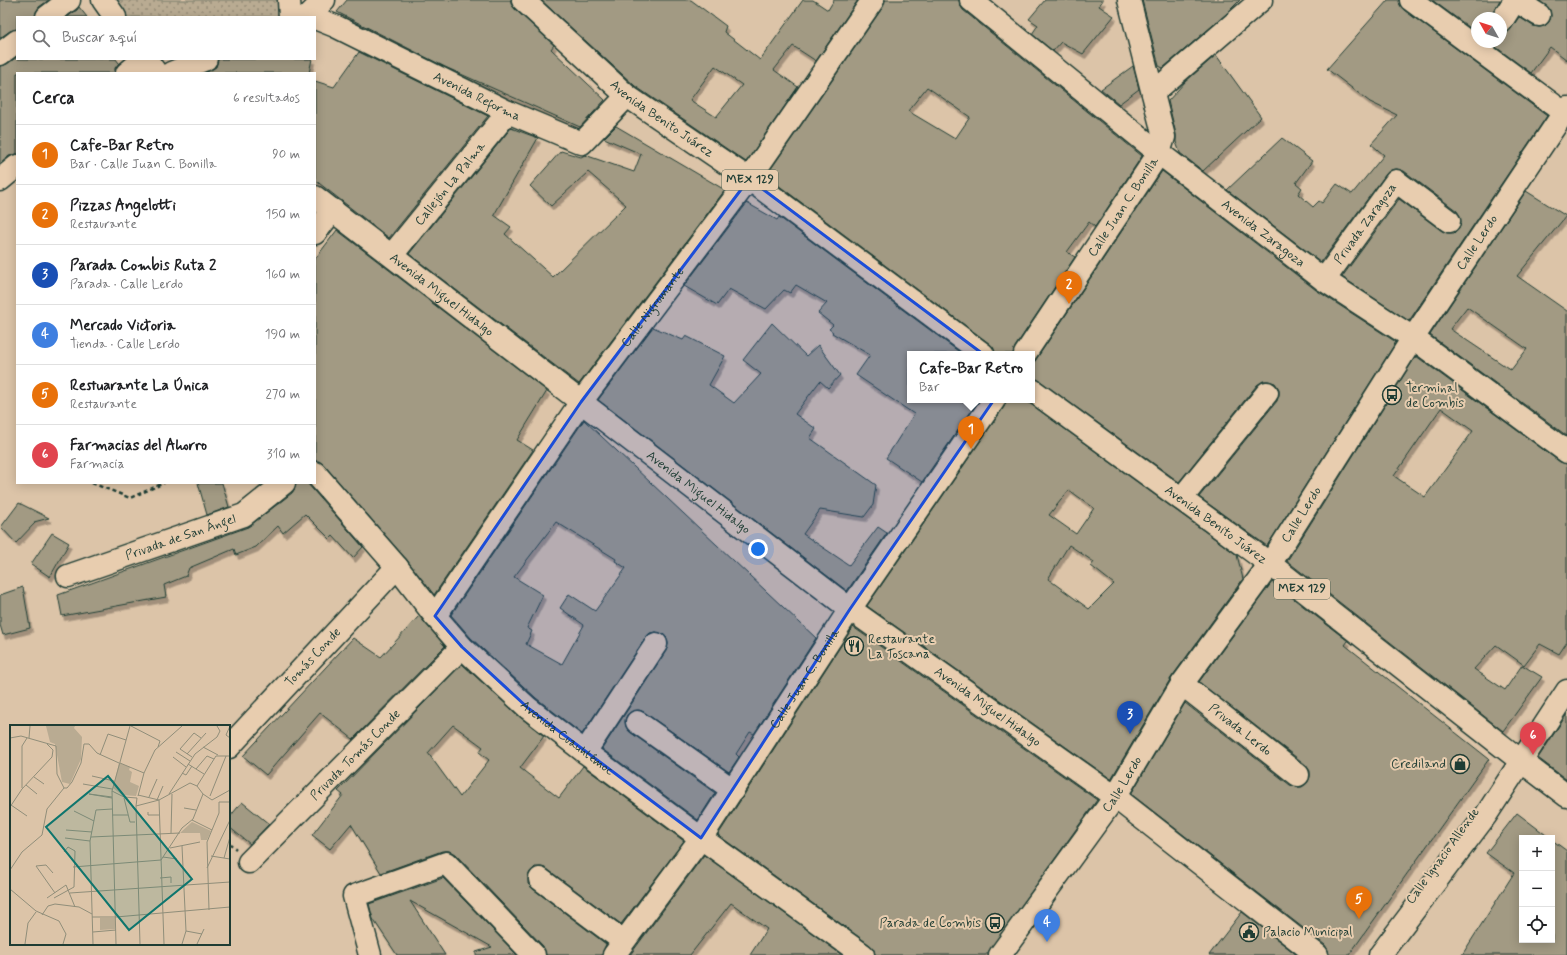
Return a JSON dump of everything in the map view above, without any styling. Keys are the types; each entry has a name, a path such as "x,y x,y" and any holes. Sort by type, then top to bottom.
{"street":[{"path":"48,16 69,0"},
{"path":"103,0 114,16"},
{"path":"289,0 306,16"},
{"path":"308,16 324,0"},
{"name":"Avenida Benito Juárez","path":"523,0 627,96 749,179 979,351"},
{"name":"Calle Nigromante","path":"435,616 581,402 749,179 873,0"},
{"name":"Avenida Zaragoza","path":"971,0 1161,145 1324,280 1413,338 1567,452"},
{"path":"1129,0 1153,93 1161,145"},
{"path":"1153,93 1261,0"},
{"path":"1411,0 1471,38"},
{"path":"1507,13 1515,0 1539,15"},
{"name":"Avenida Reforma","path":"316,20 335,26 508,112 582,143 627,96"},
{"path":"0,54 16,42"},
{"path":"1487,48 1566,112"},
{"path":"128,72 144,60"},
{"path":"146,60 155,72"},
{"path":"174,72 204,60"},
{"name":"Callejón La Palma","path":"392,255 508,112"},
{"name":"Calle Lerdo","path":"1000,955 1115,797 1182,684 1270,564 1413,338 1566,112"},
{"name":"Calle Juan C. Bonilla","path":"1027,351 1161,145"},
{"path":"0,180 16,167"},
{"name":"Privada Zaragoza","path":"1324,280 1396,181 1448,221"},
{"name":"Avenida Miguel Hidalgo","path":"316,198 850,609 1115,797 1317,955"},
{"path":"316,232 333,210"},
{"name":"Avenida Benito Juárez","path":"1035,392 1270,564 1567,796"},
{"path":"1181,499 1267,393"},
{"name":"Calle Juan C. Bonilla","path":"619,948 701,838 850,609 992,403"},
{"name":"Avenida Cuauhtémoc","path":"316,474 397,567 435,616 462,647 528,708 701,838 863,955"},
{"name":"Privada de San Ángel","path":"68,576 244,515 283,484"},
{"name":"Tomás Conde","path":"230,747 397,567"},
{"path":"585,752 656,644"},
{"name":"Privada Tomás Conde","path":"249,862 462,647"},
{"name":"Privada Lerdo","path":"1182,684 1298,775"},
{"name":"Calle Ignacio Allende","path":"1370,955 1518,759 1567,690"},
{"path":"637,722 733,790"},
{"path":"1380,955 1486,815 1518,759"},
{"path":"370,955 354,896 446,863 534,955"},
{"path":"540,879 619,948"}],"path":[{"path":"95,484 130,498 162,484"}],"highlighted area":[{"path":"749,179 1011,375 850,609 701,838 528,708 462,647 435,616 581,402"}],"shaded area":[{"path":"107,0 298,0 284,15 278,16 118,16"}],"building":[{"path":"0,0 49,0 39,7 35,16 16,16 16,29 10,31 0,38"},
{"path":"347,0 511,0 511,4 515,9 554,45 551,49 605,100 580,127 445,67 337,12"},
{"path":"541,0 691,0 726,26 724,32 760,60 803,0 813,0 828,10 834,0 858,0 816,61 793,46 774,70 798,87 746,162 635,86","holes":["715,66 742,85 716,117 690,100"]},
{"path":"885,0 959,0 963,10 1142,156 1095,227 1089,222 1067,252 1075,257 1015,347 1014,351 994,351 990,344 766,176 883,7","holes":["927,87 970,117 955,139 908,111"]},
{"path":"1045,0 1103,0 1099,6 1114,16 1083,54 1061,42 1053,51 1032,34 1038,25 1029,19"},
{"path":"1142,0 1240,0 1225,15 1163,68 1159,66"},
{"path":"1388,0 1399,0 1400,5 1404,10 1547,116 1409,321 1342,277 1399,199 1442,231 1454,233 1459,228 1461,222 1457,211 1404,171 1397,169 1391,170 1386,174 1321,262 1227,190 1282,138 1312,161 1296,183 1302,188 1298,194 1313,207 1319,201 1322,203 1337,184 1352,194 1384,155 1371,144 1397,115 1370,102 1327,69"},
{"path":"1432,0 1500,0 1493,12 1471,12 1471,29"},
{"path":"1539,0 1567,0 1567,60 1550,47 1531,73 1497,48 1507,48 1507,33 1519,17 1533,26 1545,26 1549,22 1551,16 1550,10"},
{"path":"79,7 86,16 68,16"},
{"path":"359,52 488,116 389,238 316,181 316,81 334,87"},
{"path":"1216,55 1261,117 1203,171 1180,153 1176,142 1176,134 1168,101 1185,82"},
{"path":"16,58 16,60 117,60 119,63 115,68 115,72 16,72 16,154 9,156 0,164 0,66 7,64"},
{"path":"218,60 312,60 309,72 207,72 216,67"},
{"path":"1133,66 1139,89 1119,104 1101,89"},
{"path":"616,126 725,190 579,384 409,254 511,128 538,138 494,215 511,227 505,234 553,277 626,205 588,172 551,206 530,186 561,151 581,157 585,155 634,172 641,154 604,138"},
{"path":"1162,171 1316,290 1396,342 1267,546 1199,497 1277,401 1279,389 1275,383 1263,381 1257,385 1179,482 1039,380 1035,379 1035,361"},
{"path":"1526,191 1566,216 1517,276 1567,311 1567,436 1430,335","holes":["1467,307 1527,349 1511,370 1450,329"]},
{"path":"747,203 777,220 779,217 958,351 907,351 907,403 977,403 922,482 886,458 914,414 856,375 870,355 832,333 833,332 829,329 833,325 818,313 827,303 796,285 790,293 784,290 766,309 729,289 717,305 684,286"},
{"path":"337,230 547,391 517,440 533,450 434,595 406,559 324,465 319,461 316,461 316,258"},
{"path":"772,323 806,356 818,345 840,375 828,388 820,381 795,414 816,429 810,438 876,485 873,505 864,517 820,510 803,534 849,565 878,527 887,533 847,591 598,400 653,327 683,340 686,336 725,356 709,385 734,403 761,374 743,360"},
{"path":"1416,356 1560,462 1567,464 1567,642 1559,654 1540,644 1524,665 1496,645 1474,669 1505,690 1522,665 1542,677 1503,731 1287,561","holes":["1441,408 1473,431 1425,497 1394,476"]},
{"path":"1005,403 1029,403 1237,555 1243,579 1171,678 1111,779 867,606 1004,407","holes":["1069,490 1094,508 1076,534 1049,515","1069,545 1094,562 1091,566 1114,584 1089,609 1048,579"]},
{"path":"584,420 816,638 754,734 750,732 736,754 739,757 729,772 644,712 639,710 632,711 627,715 625,720 626,727 630,732 715,793 698,820 602,749 666,651 668,644 667,638 663,634 656,632 650,633 646,637 582,734 536,698 471,638 451,615","holes":["556,522 616,559 615,561 626,568 595,611 569,594 560,608 584,625 562,664 526,644 532,631 527,628 543,595 514,577"]},
{"path":"198,484 222,484 229,507 207,515"},
{"path":"296,484 308,484 363,547 353,558 333,536 330,539 305,514 283,533 278,526 256,547 236,555 234,549 189,568 186,576 164,585 166,597 62,616 58,595 248,527 292,493"},
{"path":"19,503 49,518 34,522 35,523 16,543 1,527"},
{"path":"52,533 69,543 50,577 31,564"},
{"path":"1272,582 1348,641 1345,645 1489,759 1349,955 1329,955 1325,945 1131,794 1185,703 1290,785 1302,787 1308,782 1310,771 1306,765 1199,682"},
{"path":"23,587 30,628 3,635 0,625 0,595"},
{"path":"419,616 445,646 353,739 320,713 266,775 243,756 353,638 381,657"},
{"path":"853,627 1097,800 986,955 875,955 874,950 870,945 718,835"},
{"path":"462,664 520,717 544,736 520,768 559,798 583,766 684,841 621,924 547,869 535,867 530,872 528,884 606,944 602,955 546,955 543,946 455,854 449,851 442,851 381,873 351,824 330,849 312,835 343,795 338,791","holes":["453,725 483,747 479,752 489,760 460,797 428,753"]},
{"path":"1567,714 1567,780 1538,758"},
{"path":"242,802 269,824 250,844 230,828 230,817"},
{"path":"1517,813 1546,835 1519,835 1519,943 1555,943 1555,842 1567,851 1567,955 1462,955 1514,873 1486,853"},
{"path":"704,855 842,955 750,955 767,929 731,903 690,955 630,955"},
{"path":"443,878 517,955 476,955 476,952 492,947 410,901 445,955 397,955 373,919 369,904"},
{"name":"Palacio Municipal","path":"1242,912 1297,955 1209,955"}],"place":[{"name":"Pizzas Angelotti","path":"1069,304"},
{"name":"Terminal de Combis","path":"1392,395"},
{"name":"Cafe-Bar Retro","path":"971,449"},
{"name":"Restaurante La Toscana","path":"854,646"},
{"name":"Parada Combis Ruta 2","path":"1130,734"},
{"name":"Farmacias del Ahorro","path":"1533,755"},
{"name":"Crediland","path":"1460,764"},
{"name":"Restuarante La Única","path":"1359,919"},
{"name":"Parada de Combis","path":"995,923"},
{"name":"Palacio Municipal","path":"1249,932"},
{"name":"Mercado Victoria","path":"1047,942"}]}
